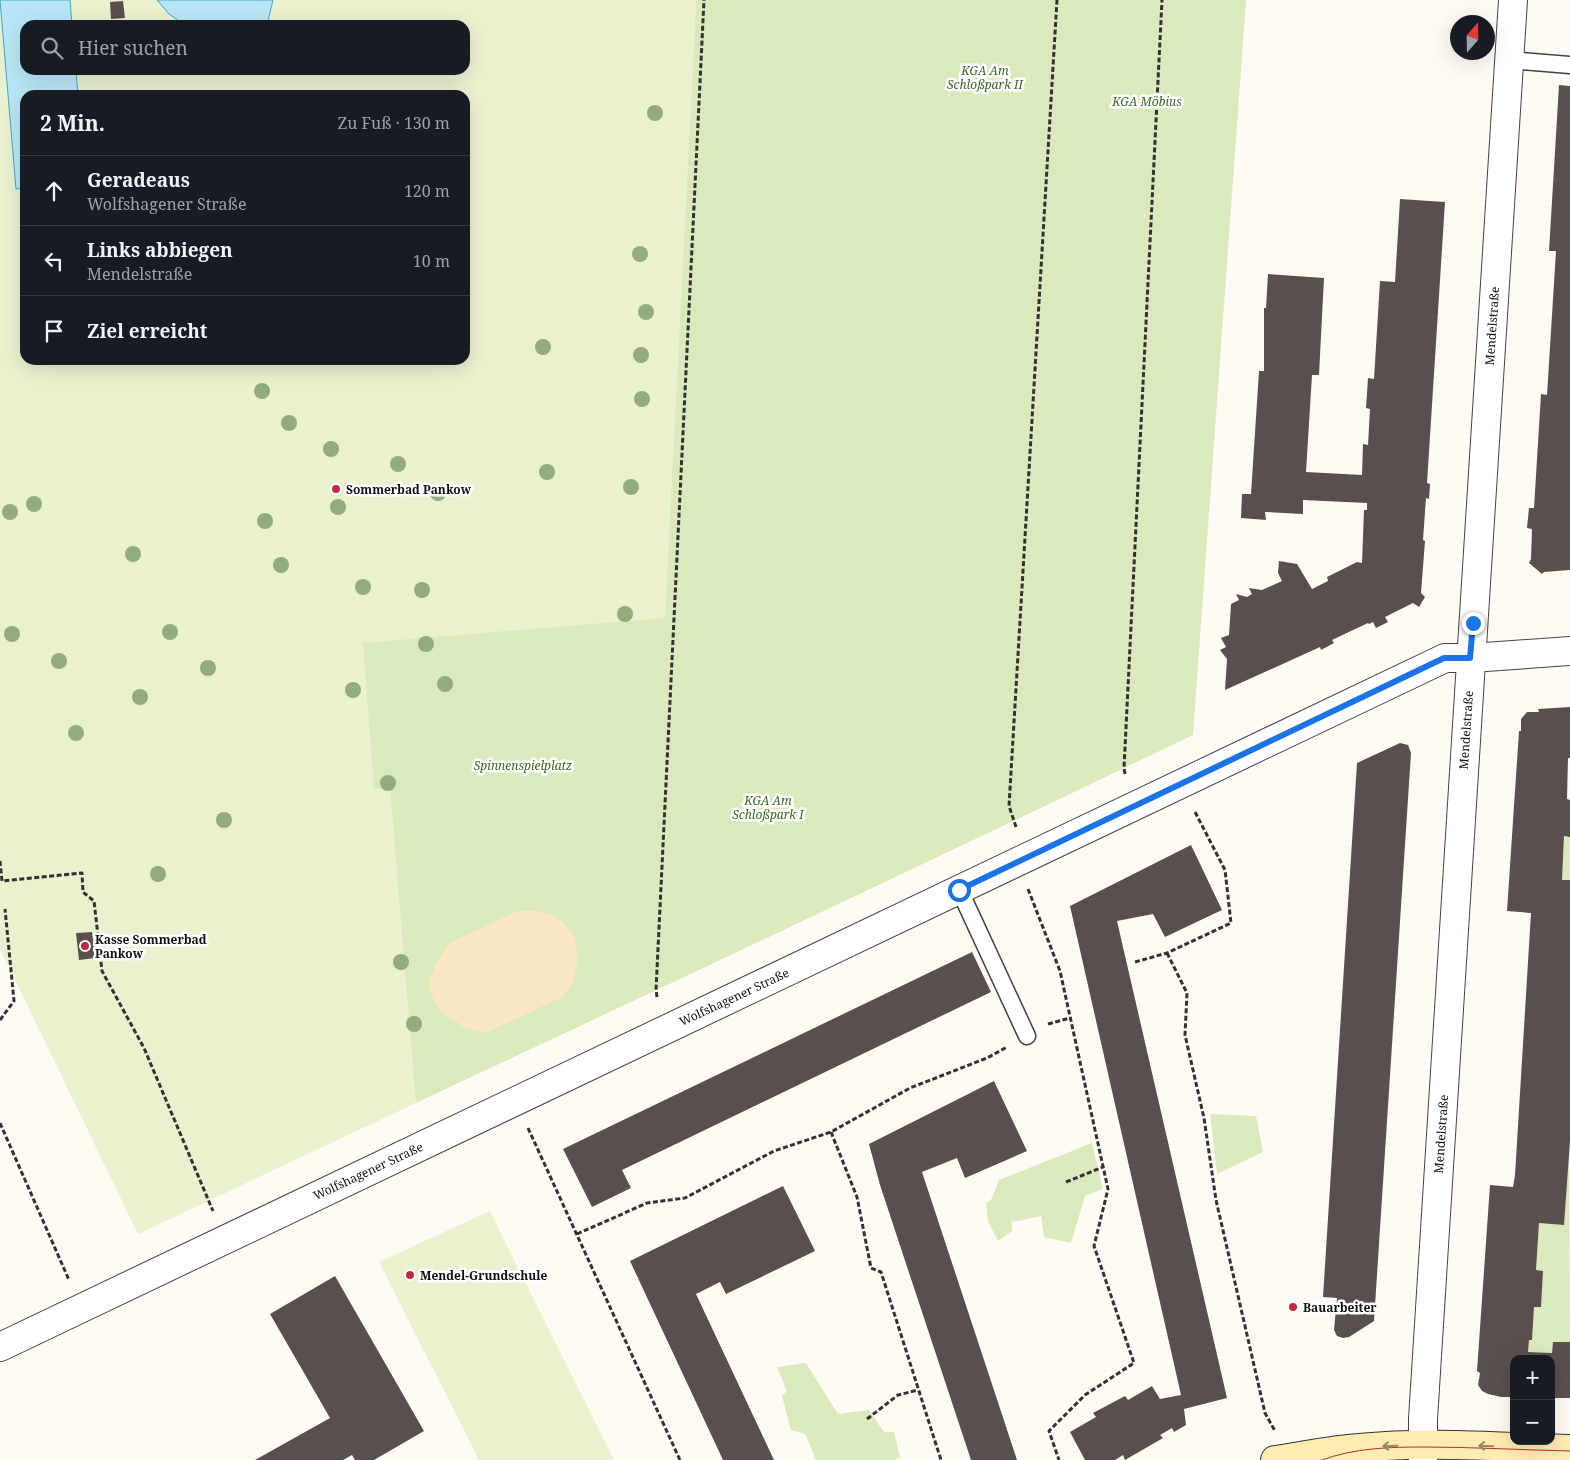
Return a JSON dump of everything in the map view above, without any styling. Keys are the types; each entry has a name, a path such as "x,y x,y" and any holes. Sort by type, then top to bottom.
{"street":[{"name":"Mendelstraße","path":"1423,1453 1423,1419 1470,658 1513,0"},
{"name":"Wolfshagener Straße","path":"0,1346 1444,658 1570,651"},
{"path":"1275,1460 1358,1448 1423,1453 1570,1448"}],"lane":[{"path":"1509,60 1570,65"},
{"path":"959,890 1027,1036"}],"path":[{"path":"657,997 692,209 704,0"},
{"path":"1016,827 1009,806 1057,0"},
{"path":"1126,774 1124,768 1162,0"},
{"path":"1135,962 1167,953 1231,923 1225,870 1194,810"},
{"path":"0,861 2,881 82,873 83,892 94,901 102,971 144,1048 213,1211"},
{"path":"1028,889 1060,971 1104,1167 1108,1189 1094,1246 1134,1363 1085,1395 1049,1431 1059,1460"},
{"path":"0,1020 14,1001 5,909"},
{"path":"1167,953 1187,993 1185,1035 1204,1118 1216,1200 1265,1413"},
{"path":"577,1234 647,1203 685,1198 774,1151 831,1132 910,1088 987,1058 1048,1024 1070,1018"},
{"path":"0,1124 69,1280"},
{"path":"528,1128 680,1460"},
{"path":"831,1132 857,1197 871,1268 881,1272 941,1460"},
{"path":"1066,1182 1104,1167"},
{"path":"867,1418 898,1395 918,1390"}],"green space":[{"name":"Sommerbad Pankow","path":"0,0 696,0 665,618 363,643 374,789 390,787 416,1103 138,1234 0,949"},
{"path":"686,0 667,568 696,0 1246,0 1193,735 416,1103 0,479 445,365 470,365 470,90 465,90 465,75 470,75 470,24"},
{"path":"1564,836 1570,837 1570,880 1562,880"},
{"path":"1210,1114 1256,1116 1263,1152 1217,1174"},
{"path":"1569,1141 1570,1342 1553,1342 1552,1353 1528,1352 1529,1340 1532,1340 1534,1307 1541,1307 1543,1271 1536,1270 1539,1223 1564,1225"},
{"path":"1092,1143 1103,1189 1085,1196 1071,1243 1044,1237 1041,1216 1012,1222 1012,1231 998,1241 988,1221 986,1203 991,1200 999,1180"},
{"path":"490,1211 614,1460 479,1460 379,1262"},
{"path":"806,1363 838,1414 869,1410 884,1432 894,1432 900,1457 895,1460 816,1460 805,1434 791,1430 782,1396 787,1391 777,1367"}],"sand":[{"path":"530,910 549,913 564,923 575,938 578,960 573,983 563,997 485,1033 466,1028 440,1011 430,992 430,978 437,961 450,943 515,912"}],"water":[{"path":"0,0 70,0 72,20 20,20 20,75 76,75 78,90 20,90 20,189 16,189"},
{"path":"157,0 273,0 268,20 178,20 169,14"}],"building":[{"path":"123,1 125,18 111,19 110,2"},
{"path":"1559,85 1570,86 1570,570 1544,572 1542,574 1529,563 1531,559 1532,529 1527,528 1529,508 1534,508 1541,394 1547,395 1556,251 1549,251"},
{"path":"1400,199 1445,202 1427,483 1430,484 1429,499 1426,498 1423,540 1425,541 1421,593 1425,597 1419,607 1413,603 1385,617 1388,622 1376,628 1373,622 1368,623 1332,640 1334,643 1321,650 1320,647 1225,690 1227,659 1220,650 1226,647 1221,638 1229,635 1231,604 1239,600 1236,594 1247,597 1252,594 1249,588 1262,590 1282,581 1278,573 1279,561 1297,564 1312,589 1328,581 1327,577 1357,562 1362,563 1364,510 1367,510 1367,503 1303,500 1303,514 1265,512 1266,520 1241,518 1242,494 1251,494 1259,371 1264,371 1264,308 1266,308 1268,274 1324,278 1319,375 1312,375 1306,472 1362,475 1363,444 1368,445 1370,409 1366,408 1368,378 1374,379 1380,281 1395,282"},
{"path":"1570,707 1570,758 1568,758 1567,799 1570,800 1570,837 1564,836 1562,880 1570,880 1570,1141 1564,1225 1539,1223 1536,1270 1543,1271 1541,1307 1534,1307 1532,1340 1529,1340 1528,1352 1552,1353 1553,1342 1570,1342 1570,1398 1555,1398 1555,1355 1510,1355 1510,1397 1501,1397 1482,1391 1478,1385 1480,1373 1477,1371 1490,1185 1513,1187 1515,1175 1531,913 1507,911 1519,731 1521,731 1521,719 1527,712 1539,712 1538,709"},
{"path":"1400,743 1408,745 1411,753 1374,1321 1349,1337 1343,1338 1337,1336 1334,1330 1337,1298 1323,1297 1357,763"},
{"path":"1191,845 1222,910 1165,937 1153,914 1117,921 1227,1398 1184,1409 1186,1425 1174,1432 1172,1428 1160,1435 1163,1438 1125,1460 1123,1455 1115,1460 1085,1460 1070,1432 1096,1417 1093,1413 1125,1396 1128,1400 1152,1386 1160,1399 1181,1395 1070,906"},
{"name":"Kasse Sommerbad Pankow","path":"92,932 95,958 79,960 76,933"},
{"path":"972,952 991,992 622,1170 631,1188 592,1207 563,1149"},
{"path":"994,1081 1027,1151 965,1178 957,1158 922,1172 1017,1460 971,1460 880,1185 869,1144"},
{"path":"783,1186 815,1251 726,1294 720,1282 696,1294 774,1460 723,1460 630,1261"},
{"path":"335,1276 424,1431 374,1460 355,1460 352,1455 343,1460 255,1460 330,1418 270,1314"}],"tram line":[{"path":"1322,1460 1347,1453 1398,1447 1570,1451"}],"place":[{"name":"Sommerbad Pankow","path":"336,489"},
{"name":"Kasse Sommerbad Pankow","path":"85,946"},
{"name":"Mendel-Grundschule","path":"410,1275"},
{"name":"Bauarbeiter","path":"1293,1307"}],"route":[{"path":"959,890 1444,658 1470,658 1473,623"}],"park label":[{"name":"KGA Am Schloßpark II","path":"985,77"},
{"name":"KGA Möbius","path":"1147,101"},
{"name":"Spinnenspielplatz","path":"523,765"},
{"name":"KGA Am Schloßpark I","path":"768,807"}]}
